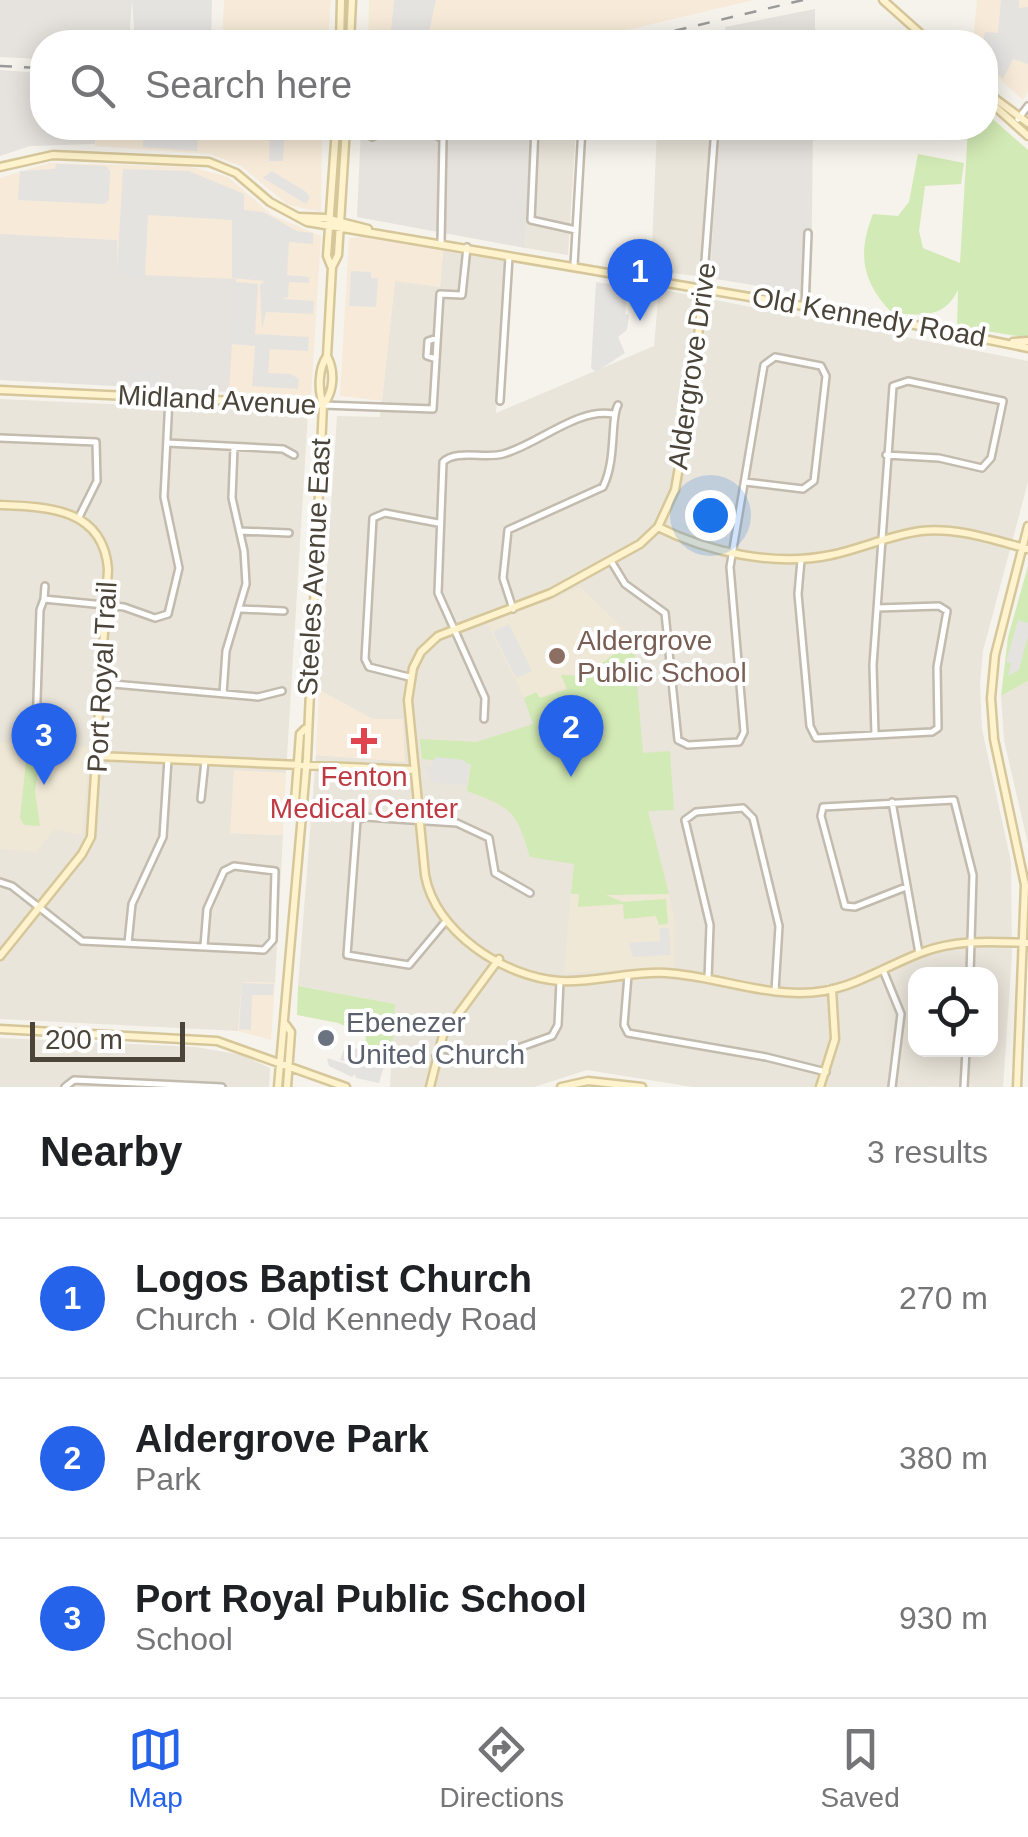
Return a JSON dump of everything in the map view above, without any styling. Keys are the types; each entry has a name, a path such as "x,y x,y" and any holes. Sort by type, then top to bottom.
{"street":[{"path":"340,30 341,0"},
{"path":"351,30 352,0"},
{"path":"883,0 917,30"},
{"path":"998,102 1023,122 1028,136"},
{"path":"1023,122 1028,106"},
{"name":"Steeles Avenue East","path":"332,267 327,256 335,140"},
{"name":"Steeles Avenue East","path":"278,1087 281,1031 286,1025 324,405 331,395 332,365 327,356 332,267 340,225 345,140"},
{"path":"441,242 443,140"},
{"path":"534,140 531,220 576,230"},
{"path":"574,265 581,140"},
{"name":"Aldergrove Drive","path":"658,527 675,490 693,386 714,140"},
{"name":"Old Kennedy Road","path":"0,167 52,155 209,162 236,172 270,202 299,217 1028,345"},
{"path":"805,306 808,233"},
{"name":"Midland Avenue","path":"0,390 433,409 436,359 427,356 428,340 437,338 440,294 462,295 467,247"},
{"path":"500,401 509,254"},
{"path":"610,560 625,584 665,612 678,740 688,746 739,742 744,732 731,592 733,552 745,482 766,360 775,357 820,366 826,376 814,481 803,488 745,482"},
{"path":"875,735 872,688 876,608 886,455 891,392 900,380 1003,401 991,458 982,468 939,458 886,455"},
{"path":"44,599 106,606 155,618 168,614 179,568 164,502 169,398"},
{"path":"513,609 503,578 508,530 603,487 615,450 613,414 618,404"},
{"path":"484,720 485,698 438,592 438,523 446,458 506,454 593,414 613,414"},
{"path":"0,438 96,442 97,481 79,517 58,508 0,505"},
{"path":"167,442 283,449 294,455"},
{"path":"223,694 226,650 246,584 232,498 234,447"},
{"path":"409,676 369,666 364,659 373,518 380,512 438,523"},
{"name":"Port Royal Trail","path":"0,956 89,842 98,756 106,554 97,535 79,517"},
{"path":"1017,1087 1025,943 1024,868 994,738 990,698 995,655 1028,526"},
{"path":"1025,548 950,531 923,531 802,558 703,548 658,527 610,560 513,609 454,630 426,646 409,676 429,892 445,922 499,960 560,981 663,972 776,991 832,989 918,953 972,940 1025,943"},
{"path":"240,531 288,533"},
{"path":"802,558 798,594 812,732 821,738 932,732 938,728 937,667 949,619 945,608 876,608"},
{"path":"36,730 40,610 45,586"},
{"path":"241,608 284,611"},
{"path":"102,683 258,696 282,691"},
{"path":"98,756 415,770"},
{"path":"128,942 132,904 163,837 168,759"},
{"path":"202,799 205,761"},
{"path":"906,887 856,908 845,906 821,816 823,806 942,799 956,803 973,875 970,967"},
{"path":"892,802 918,953"},
{"path":"708,979 710,925 685,820 696,812 743,808 753,818 780,926 776,991"},
{"path":"445,922 409,965 348,955 357,820 364,817 457,824 489,838 495,873 530,894"},
{"path":"0,882 38,906 82,942 204,946 270,946 275,872 234,866 224,871 207,910 204,946"},
{"path":"430,1087 436,1056 448,1027 499,960"},
{"path":"884,970 901,1014 892,1087"},
{"path":"628,975 624,1026 628,1033 799,1063 826,1072"},
{"path":"436,1056 479,1062 552,1036 558,1025 560,981"},
{"path":"820,1087 836,1040 832,989"},
{"name":"Steeles Avenue East","path":"286,1025 291,1032 287,1087"},
{"path":"0,1029 198,1038 280,1060 346,1087"},
{"path":"964,1087 966,1057"},
{"path":"65,1087 74,1080 222,1087"},
{"path":"561,1087 588,1080 642,1087"}],"shaded area":[{"path":"0,0 132,0 130,30 30,30 30,58 0,57"},
{"path":"132,0 212,0 211,30 134,30"},
{"path":"224,0 331,0 329,30 223,30"},
{"path":"369,0 753,0 627,30 368,30"},
{"path":"394,0 436,0 430,30 391,30"},
{"path":"977,0 1028,0 1028,91 1023,100 998,78 998,30 974,30"},
{"path":"1001,0 1019,0 1019,8 1028,7 1028,64 1013,59 1003,79 998,74"},
{"path":"815,9 815,30 725,30"},
{"path":"0,70 30,72 30,140 95,140 95,144 30,146 0,156"},
{"path":"95,140 322,140 321,212 288,205 241,166 210,154 95,146"},
{"path":"143,140 198,140 197,151 143,147"},
{"path":"270,140 284,140 283,161 269,161"},
{"path":"360,140 530,140 525,248 357,217"},
{"path":"530,140 575,140 568,255 525,248"},
{"path":"656,140 718,140 710,278 651,270"},
{"path":"718,140 813,140 811,295 710,278"},
{"path":"49,163 191,167 228,177 272,215 321,236 311,396 229,392 235,280 118,274 117,240 0,234 0,178"},
{"path":"56,164 106,166 110,171 109,200 104,204 18,200 20,171 55,169"},
{"path":"123,169 189,171 244,194 244,210 263,212 297,231 313,233 313,244 289,242 287,275 309,277 309,283 289,282 288,297 282,299 314,301 313,314 266,312 262,329 260,285 265,281 232,278 232,220 148,215 145,277 117,274"},
{"path":"272,171 306,192 310,197 306,204 263,178"},
{"path":"0,234 117,240 118,274 236,279 229,392 0,380"},
{"path":"349,238 443,251 440,287 395,281 382,401 340,396"},
{"path":"443,251 507,261 496,413 654,346 659,289 1028,361 1028,482 983,651 980,685 982,729 1011,862 1012,955 1003,1087 693,1087 587,1070 534,1087 390,1087 394,1004 298,986 316,755 405,761 372,719 319,690 337,416 380,417 395,280 440,287"},
{"path":"351,271 371,272 371,278 378,278 376,307 349,306"},
{"path":"235,282 258,284 255,334 309,337 308,351 270,349 268,373 291,374 299,379 298,389 252,386 255,346 231,344"},
{"path":"596,282 628,287 625,314 629,315 627,330 618,337 625,353 596,372 591,368"},
{"path":"130,370 159,372 158,388 129,386"},
{"path":"0,399 308,413 286,773 234,771 231,833 283,835 275,983 242,982 238,1031 0,1019"},
{"name":"Aldergrove Public School","path":"580,587 633,638 587,676 562,675 567,689 539,699 536,692 524,698 487,624"},
{"path":"1018,620 1028,623 1028,636 1019,670 1008,676 1011,663 1006,662"},
{"path":"509,624 532,671 516,678 493,632"},
{"path":"1028,681 1028,844 1004,740 1001,696"},
{"path":"319,690 372,719 403,719 405,762 316,755"},
{"path":"0,743 90,747 82,835 54,829 37,852 0,849"},
{"path":"29,747 71,750 70,762 28,759"},
{"path":"435,757 464,760 469,766 467,785 433,783 425,767 431,766"},
{"path":"234,770 286,773 283,835 230,833"},
{"path":"571,894 669,894 675,922 674,967 564,973"},
{"path":"660,928 669,928 671,955 633,957 629,943 660,941"},
{"path":"242,982 275,983 271,1040 238,1031"},
{"path":"242,983 274,984 273,995 252,995 251,1030 239,1029"},
{"path":"0,1038 196,1047 242,1055 270,1068 269,1087 0,1087"},
{"path":"345,1046 387,1056 379,1083 356,1078 355,1074 352,1077 329,1066 327,1058 352,1066 353,1062 340,1060"}],"green space":[{"path":"998,124 1028,150 1028,338 957,326 958,290 939,311 922,314 892,313 874,290 865,267 868,228 873,214 898,216 909,202 918,154 964,163 961,184 925,186 919,231 923,248 960,263 967,140 998,140"},
{"path":"1028,566 1028,681 1001,696 1008,637"},
{"path":"633,638 643,753 670,751 674,810 648,811 669,894 606,895 623,902 666,899 668,924 659,925 656,916 624,919 623,904 578,907 579,894 571,894 574,864 530,857 521,829 510,813 467,791 471,764 422,759 420,739 476,742 533,724 524,698 536,692 540,698 567,689 561,675 587,676"},
{"path":"26,761 39,761 35,792 40,826 24,825 20,818"},
{"path":"298,986 395,1004 392,1050 365,1045 366,1035 338,1023 297,1015"}],"railway":[{"path":"678,30 803,0"},
{"path":"0,66 30,67"}],"place":[{"name":"Logos Baptist Church","path":"640,321"},
{"name":"Aldergrove Public School","path":"557,656"},
{"name":"Fenton Medical Center","path":"364,741"},
{"name":"Aldergrove Park","path":"571,777"},
{"name":"Port Royal Public School","path":"44,785"},
{"name":"Ebenezer United Church","path":"326,1038"}]}
